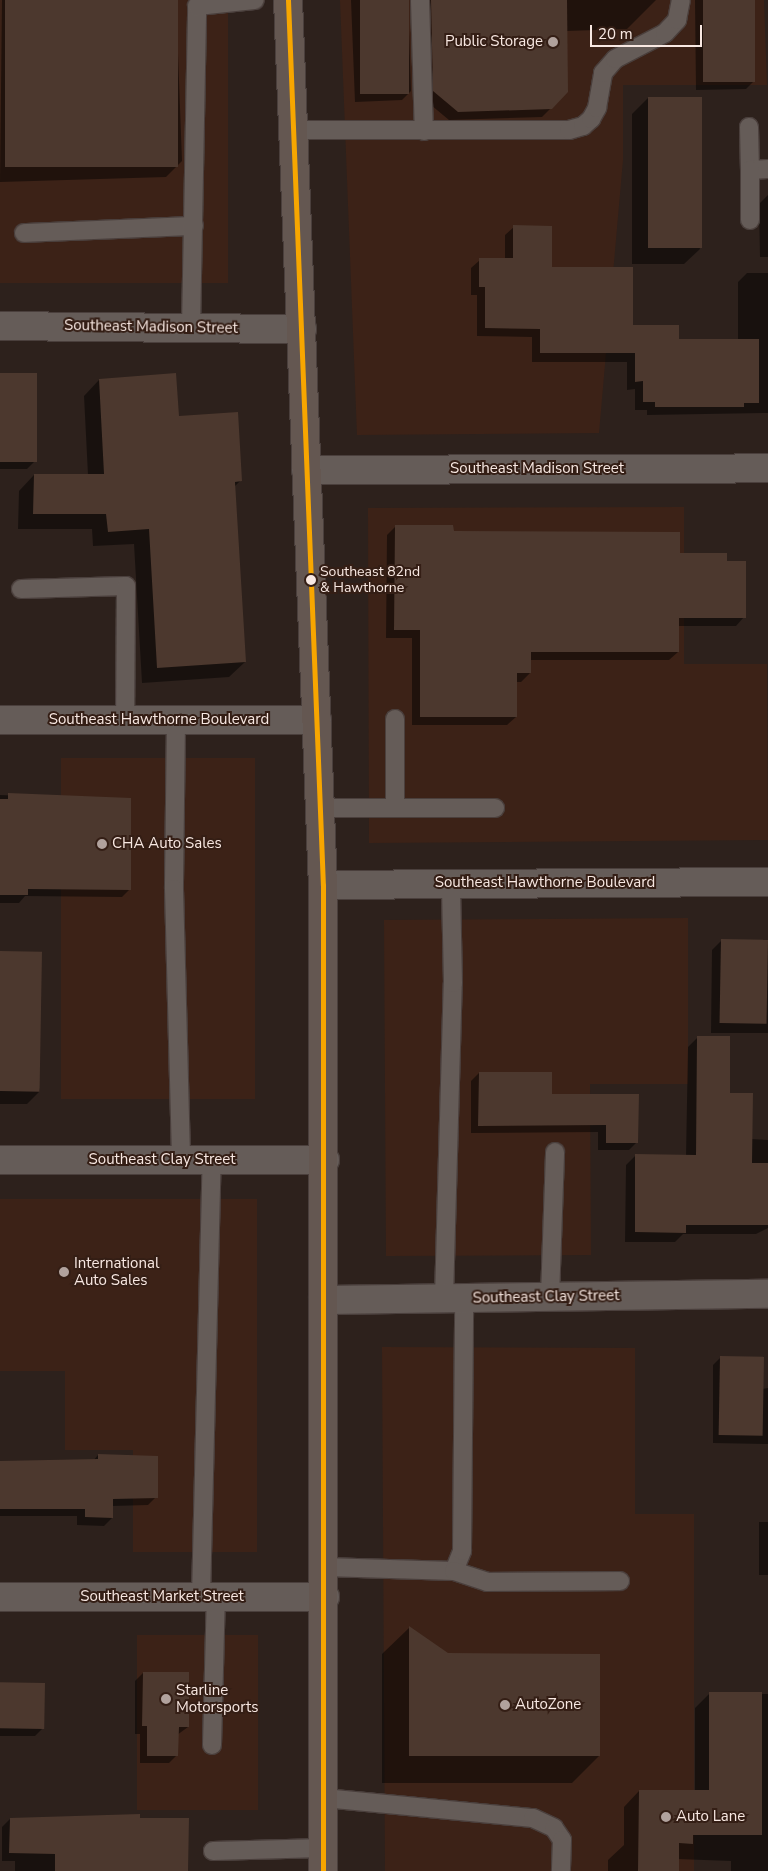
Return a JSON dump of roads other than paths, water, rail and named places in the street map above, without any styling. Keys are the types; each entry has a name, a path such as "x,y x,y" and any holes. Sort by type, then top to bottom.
{"main road":[{"path":"288,0 323,885 325,1160 323,1300 325,1566 323,1859"}],"street":[{"name":"Southeast Madison Street","path":"0,326 302,329"},
{"name":"Southeast Madison Street","path":"306,470 768,468"},
{"name":"Southeast Hawthorne Boulevard","path":"0,720 317,720"},
{"name":"Southeast Hawthorne Boulevard","path":"323,885 768,882"},
{"name":"Southeast Clay Street","path":"0,1160 325,1160"},
{"name":"Southeast Clay Street","path":"323,1300 768,1294"},
{"name":"Southeast Market Street","path":"0,1597 325,1597"}],"lane":[{"path":"190,328 195,183 197,6 255,0"},
{"path":"420,0 424,131"},
{"path":"294,130 569,130 583,126 591,119 596,108 603,73 616,59 665,34 677,20 681,0"},
{"path":"749,127 750,220"},
{"path":"750,170 768,169"},
{"path":"24,233 194,226"},
{"path":"21,589 126,586 125,720"},
{"path":"395,719 395,808"},
{"path":"176,720 174,889 181,1160"},
{"path":"321,808 495,808"},
{"path":"451,884 454,1298 462,1551 454,1571"},
{"path":"550,1297 555,1152"},
{"path":"212,1160 208,1597 212,1745"},
{"path":"325,1566 454,1571 487,1582 620,1581"},
{"path":"324,1798 533,1818 554,1828 562,1840 561,1871"},
{"path":"212,1852 323,1859"}],"place":[{"name":"Public Storage","path":"553,42"},
{"name":"Southeast 82nd & Hawthorne","path":"311,580"},
{"name":"CHA Auto Sales","path":"102,844"},
{"name":"International Auto Sales","path":"64,1272"},
{"name":"Starline Motorsports","path":"166,1699"},
{"name":"AutoZone","path":"505,1705"},
{"name":"Auto Lane","path":"666,1817"}]}
